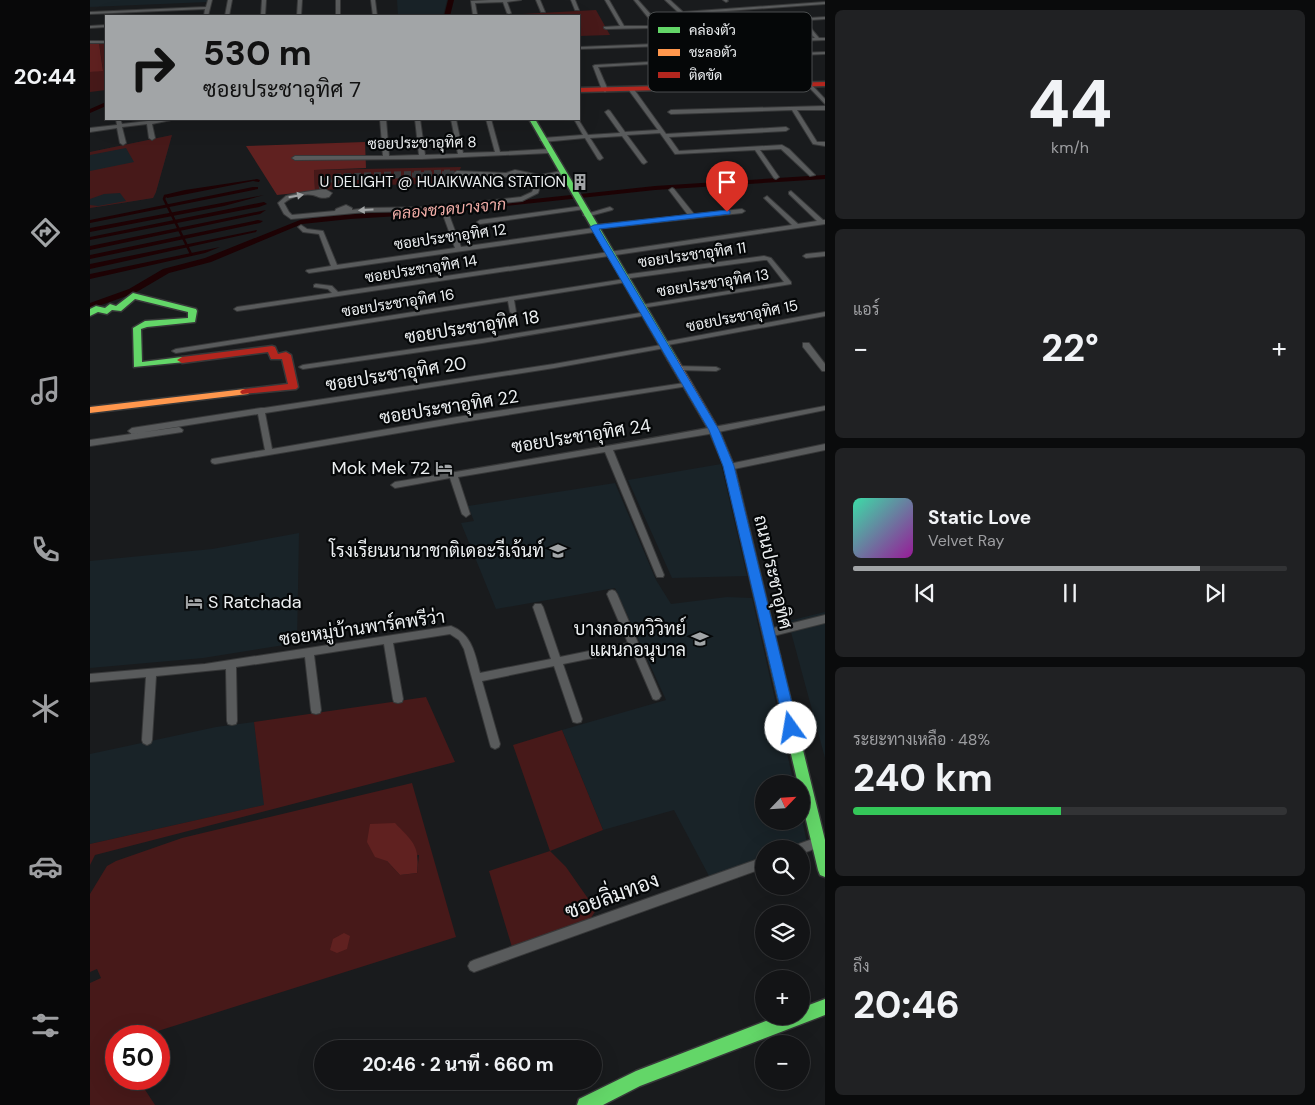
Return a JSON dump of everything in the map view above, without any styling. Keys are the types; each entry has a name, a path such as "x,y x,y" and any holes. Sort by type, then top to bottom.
{"main road":[{"path":"812,84 825,84"},
{"path":"580,90 648,89"},
{"name":"ถนนประชาอุทิศ","path":"533,120 624,279 688,384 714,430 729,467 825,870"},
{"path":"90,313 96,309 107,311 110,307 118,309 133,296 193,311 192,320 145,324 137,328 137,365 272,349 274,356 286,355 293,387 90,410"},
{"path":"810,1013 825,1007"},
{"path":"585,1105 636,1079 777,1025"}],"street":[{"path":"206,15 210,0"},
{"path":"227,15 230,0"},
{"path":"262,15 264,0"},
{"path":"299,15 300,0"},
{"path":"338,0 338,15"},
{"path":"373,0 375,15"},
{"path":"475,14 473,2 519,0"},
{"path":"538,0 544,11"},
{"path":"573,0 577,9"},
{"path":"607,0 622,28"},
{"path":"636,0 648,14"},
{"path":"667,0 680,12"},
{"path":"505,1 509,13"},
{"path":"695,12 825,3"},
{"path":"90,13 208,8"},
{"path":"812,19 825,18"},
{"path":"90,27 105,26"},
{"path":"606,28 648,27"},
{"path":"812,32 818,39"},
{"path":"812,39 825,39"},
{"path":"90,42 105,42"},
{"path":"580,48 648,45"},
{"path":"812,54 825,53"},
{"path":"604,90 595,66 648,63"},
{"path":"812,87 825,102"},
{"path":"631,89 677,153 782,148 787,150 812,175"},
{"path":"671,112 825,108"},
{"path":"794,109 814,142 825,144"},
{"path":"685,111 690,121"},
{"path":"608,112 644,162"},
{"path":"118,120 123,143"},
{"path":"90,130 156,120 168,120"},
{"path":"383,120 386,157"},
{"path":"417,120 422,157"},
{"path":"453,120 461,156"},
{"path":"488,120 498,154"},
{"path":"577,120 600,158"},
{"path":"149,122 152,138"},
{"path":"543,140 625,134 786,129"},
{"path":"757,149 776,177"},
{"name":"ซอยประชาอุทิศ 8","path":"295,158 461,156 550,151"},
{"path":"457,173 507,175 515,172 539,176"},
{"path":"507,175 517,180 562,173"},
{"path":"321,191 292,196 284,199 281,203 286,213 291,217 299,218 349,211 433,209 522,198 535,193 536,190 527,177"},
{"path":"672,190 692,216"},
{"path":"791,193 823,222"},
{"path":"767,198 795,226"},
{"path":"480,222 580,203 610,209"},
{"name":"ซอยประชาอุทิศ 12","path":"309,271 595,228 742,211"},
{"path":"445,212 458,248"},
{"name":"ซอยประชาอุทิศ 14","path":"237,309 823,222"},
{"path":"301,227 305,231 321,232 335,267"},
{"path":"806,256 825,254"},
{"name":"ซอยประชาอุทิศ 11","path":"624,279 764,258 769,260 789,282 788,284"},
{"name":"ซอยประชาอุทิศ 16","path":"176,351 510,300 624,279"},
{"name":"ซอยประชาอุทิศ 13","path":"644,310 788,284"},
{"path":"316,286 330,287 336,294"},
{"path":"510,300 513,312"},
{"name":"ซอยประชาอุทิศ 18","path":"303,367 482,341 644,310"},
{"name":"ซอยประชาอุทิศ 15","path":"664,345 825,314"},
{"name":"ซอยประชาอุทิศ 20","path":"132,431 554,366 664,345"},
{"path":"806,345 825,369"},
{"path":"678,368 716,369"},
{"name":"ซอยประชาอุทิศ 22","path":"215,461 688,384"},
{"name":"ซอยประชาอุทิศ 24","path":"395,485 608,449 825,408"},
{"path":"261,410 269,452"},
{"path":"90,443 179,430"},
{"path":"729,467 825,447"},
{"path":"608,449 660,575"},
{"path":"453,474 466,514"},
{"path":"612,594 656,696"},
{"path":"538,606 577,719"},
{"path":"769,633 825,618"},
{"name":"ซอยหมู่บ้านพาร์คพรีว่า","path":"90,678 232,663 451,630 459,632 464,638 476,678"},
{"path":"388,639 398,700"},
{"path":"495,744 476,678 634,646"},
{"path":"309,651 316,710"},
{"path":"232,663 232,721"},
{"path":"147,740 151,673"},
{"path":"810,845 818,842"},
{"name":"ซอยลิ่มทอง","path":"474,966 755,865"}],"shaded area":[{"path":"90,0 209,0 208,2 90,7"},
{"path":"397,0 447,0 443,15 398,15"},
{"path":"596,10 610,35 580,36 580,15 503,15"},
{"path":"99,43 105,43 105,90 90,92 90,72 103,70"},
{"path":"99,43 103,71 90,72 90,44"},
{"path":"172,135 153,198 90,208 90,152"},
{"path":"172,135 153,198 90,208 90,205 98,206 126,201 120,193 104,194 90,199 90,171 134,162 126,148 90,155 90,152"},
{"path":"365,142 366,168 314,170 315,191 277,195 246,146"},
{"path":"461,167 458,175 459,183 383,185 315,191 314,170"},
{"path":"260,180 259,182 253,181 167,198 164,195 185,190"},
{"path":"258,187 258,189 90,223 90,220"},
{"path":"264,195 224,206 90,232 90,228"},
{"path":"264,202 267,204 259,207 90,240 90,237"},
{"path":"266,210 260,214 90,250 90,246"},
{"path":"258,220 263,221 90,259 90,255"},
{"path":"257,230 256,232 90,269 90,264"},
{"path":"220,247 205,253 90,279 90,274"},
{"path":"721,464 747,576 672,578 628,480"},
{"path":"615,483 656,580 671,604 727,597 752,598 792,775 755,775 755,830 804,830 807,840 755,840 755,860 709,876 674,810 603,830 562,730 666,700 615,588 496,609 461,523 474,521 468,506"},
{"name":"S Ratchada","path":"299,533 297,643 203,658 90,668 90,561 212,549"},
{"path":"825,612 825,758 788,621"},
{"path":"426,697 455,762 95,855 90,865 90,844 264,805 254,722"},
{"path":"254,722 265,805 90,844 90,754 216,727"},
{"path":"562,730 603,830 550,851 513,745"},
{"path":"412,783 456,937 170,1027 170,1025 105,1025 105,1090 145,1090 155,1105 90,1105 90,983 101,978 97,969 90,972 90,894 107,866 116,861 182,838","holes":["419,855 417,873 400,875 387,861"]},
{"path":"395,823 414,845 418,864 417,873 400,875 387,861 375,857 367,842 370,824"},
{"path":"550,851 566,867 596,910 589,921 512,947 489,871"},
{"path":"344,933 350,936 347,949 337,953 330,950 333,939"}],"waterway":[{"path":"447,15 451,0"},
{"path":"90,111 105,104"},
{"name":"คลองชวดบางจาก","path":"90,306 132,291 166,271 208,260 300,222 316,219 432,212 655,188 825,177"},
{"path":"165,196 164,199 191,254"}],"tunnel":[{"path":"323,190 322,184 327,180 338,177 450,173"},
{"path":"412,175 457,173"}],"traffic: fast":[{"path":"533,120 673,360"},
{"path":"90,313 96,309 107,311 110,307 118,309 133,296 193,311 192,320 145,324 137,328 137,365 182,360"},
{"path":"774,656 825,870"},
{"path":"810,1013 825,1007"},
{"path":"585,1105 636,1079 777,1025"}],"traffic: slow":[{"path":"673,360 714,430 729,466 774,656"},
{"path":"90,410 245,392"}],"traffic: jam":[{"path":"812,84 825,84"},
{"path":"580,90 648,88"},
{"path":"182,360 272,349 274,357 286,355 293,387 245,392"}],"place":[{"name":"U DELIGHT @ HUAIKWANG STATION","path":"580,182"},
{"name":"Mok Mek 72","path":"444,468"},
{"name":"โรงเรียนนานาชาติเดอะรีเจ้นท์","path":"558,551"},
{"name":"S Ratchada","path":"194,602"},
{"name":"บางกอกทวิวิทย์ แผนกอนุบาล","path":"700,639"}],"route":[{"path":"727,212 594,227 714,430 728,466 741,510 791,728"}]}
